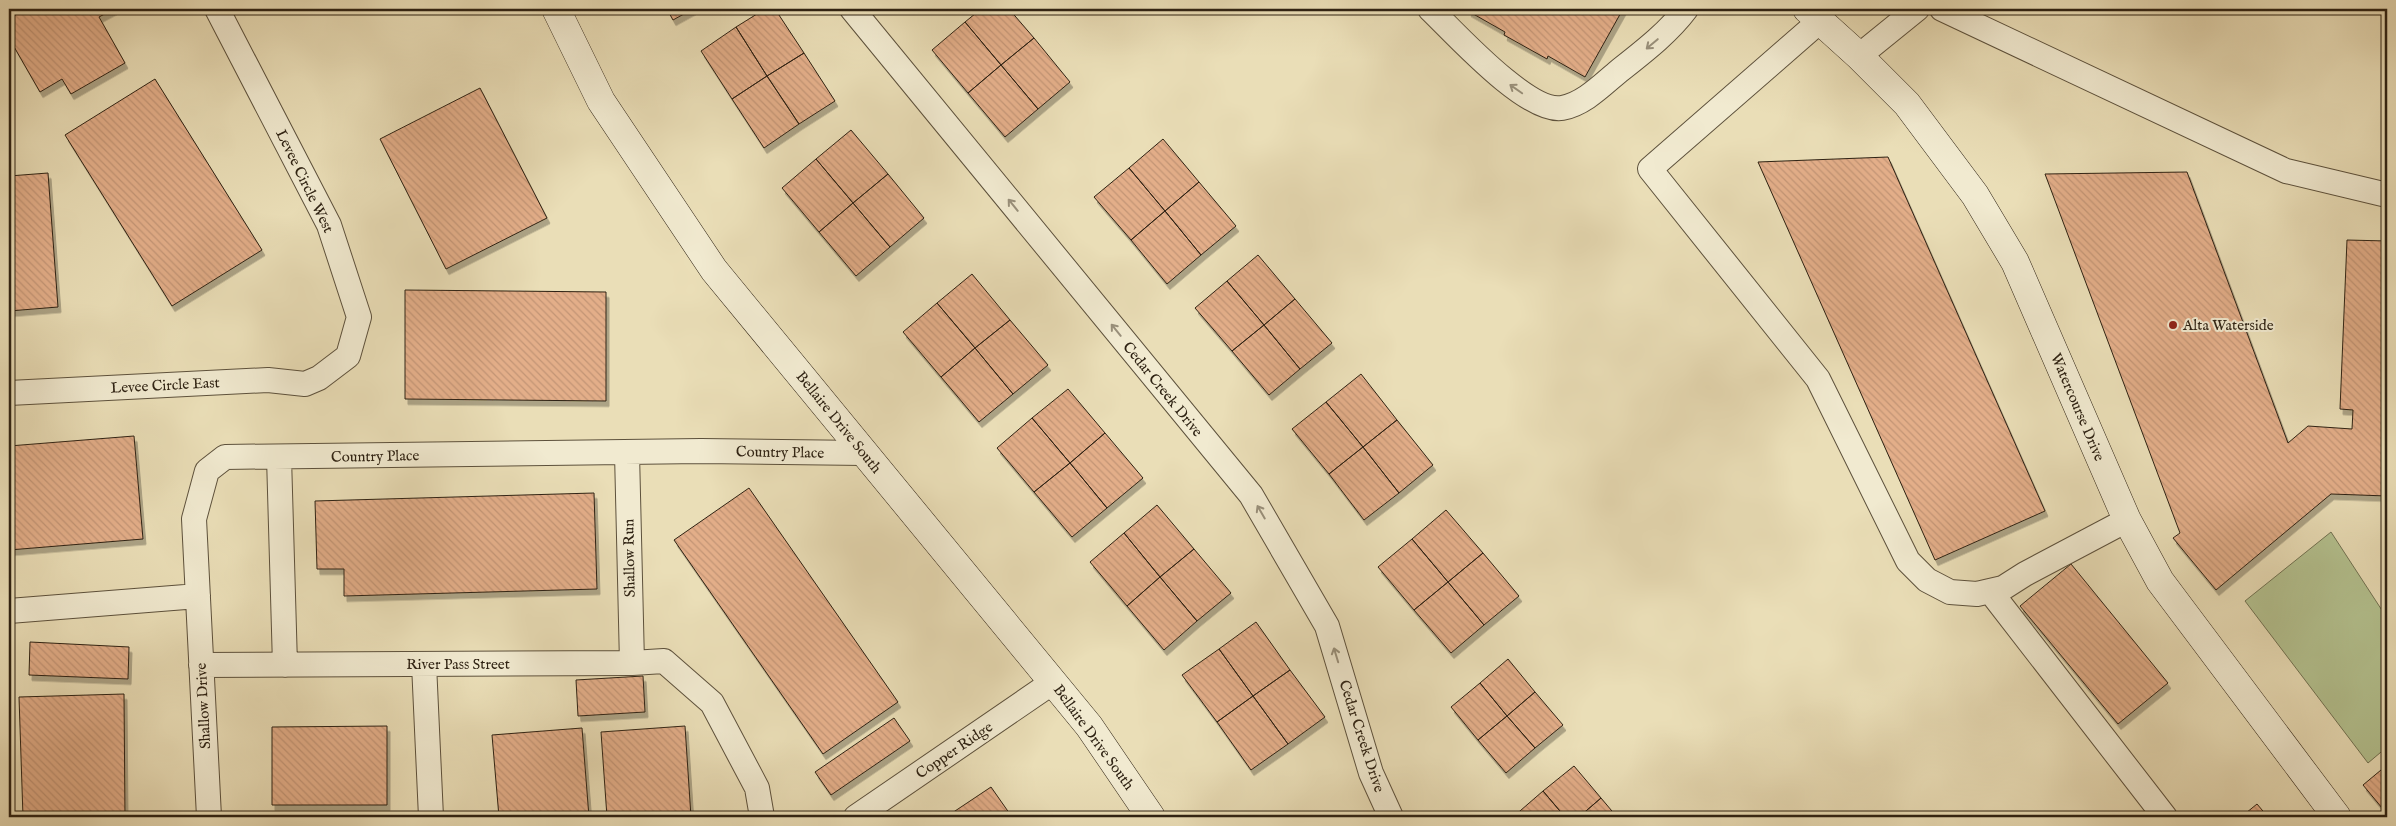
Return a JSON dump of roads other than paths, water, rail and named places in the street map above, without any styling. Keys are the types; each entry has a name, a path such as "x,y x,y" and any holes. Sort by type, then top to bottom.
{"street":[{"name":"Bellaire Drive South","path":"556,9 601,101 714,270 1089,726 1151,817"},
{"name":"Watercourse Drive","path":"1814,15 1907,104 1975,195 2015,262 2127,520 2160,581 2337,817"}],"lane":[{"name":"Levee Circle West","path":"217,9 329,225 359,317 348,356 319,378"},
{"name":"Cedar Creek Drive","path":"852,9 1251,495 1327,626 1371,772 1391,817"},
{"path":"1430,9 1509,84 1538,104 1561,108 1588,97 1664,34 1686,9"},
{"path":"1859,56 1917,9"},
{"path":"1942,9 2286,171 2387,195"},
{"path":"1814,15 1650,169 1818,379 1908,561 1927,580 1950,592 1977,594 2002,588 2127,520"},
{"name":"Levee Circle East","path":"9,393 268,380 305,384 319,378"},
{"name":"Country Place","path":"198,596 194,519 207,471 225,458 627,453 864,453"},
{"name":"Shallow Run","path":"627,453 632,663"},
{"path":"279,457 285,665"},
{"path":"1990,591 2165,817"},
{"path":"9,611 198,596"},
{"name":"Shallow Drive","path":"198,596 209,817"},
{"name":"River Pass Street","path":"201,665 632,663 664,661 712,703 757,788 762,817"},
{"path":"424,664 431,817"},
{"name":"Copper Ridge","path":"856,817 1053,682"}],"place":[{"name":"Alta Waterside","path":"2173,325"}]}
